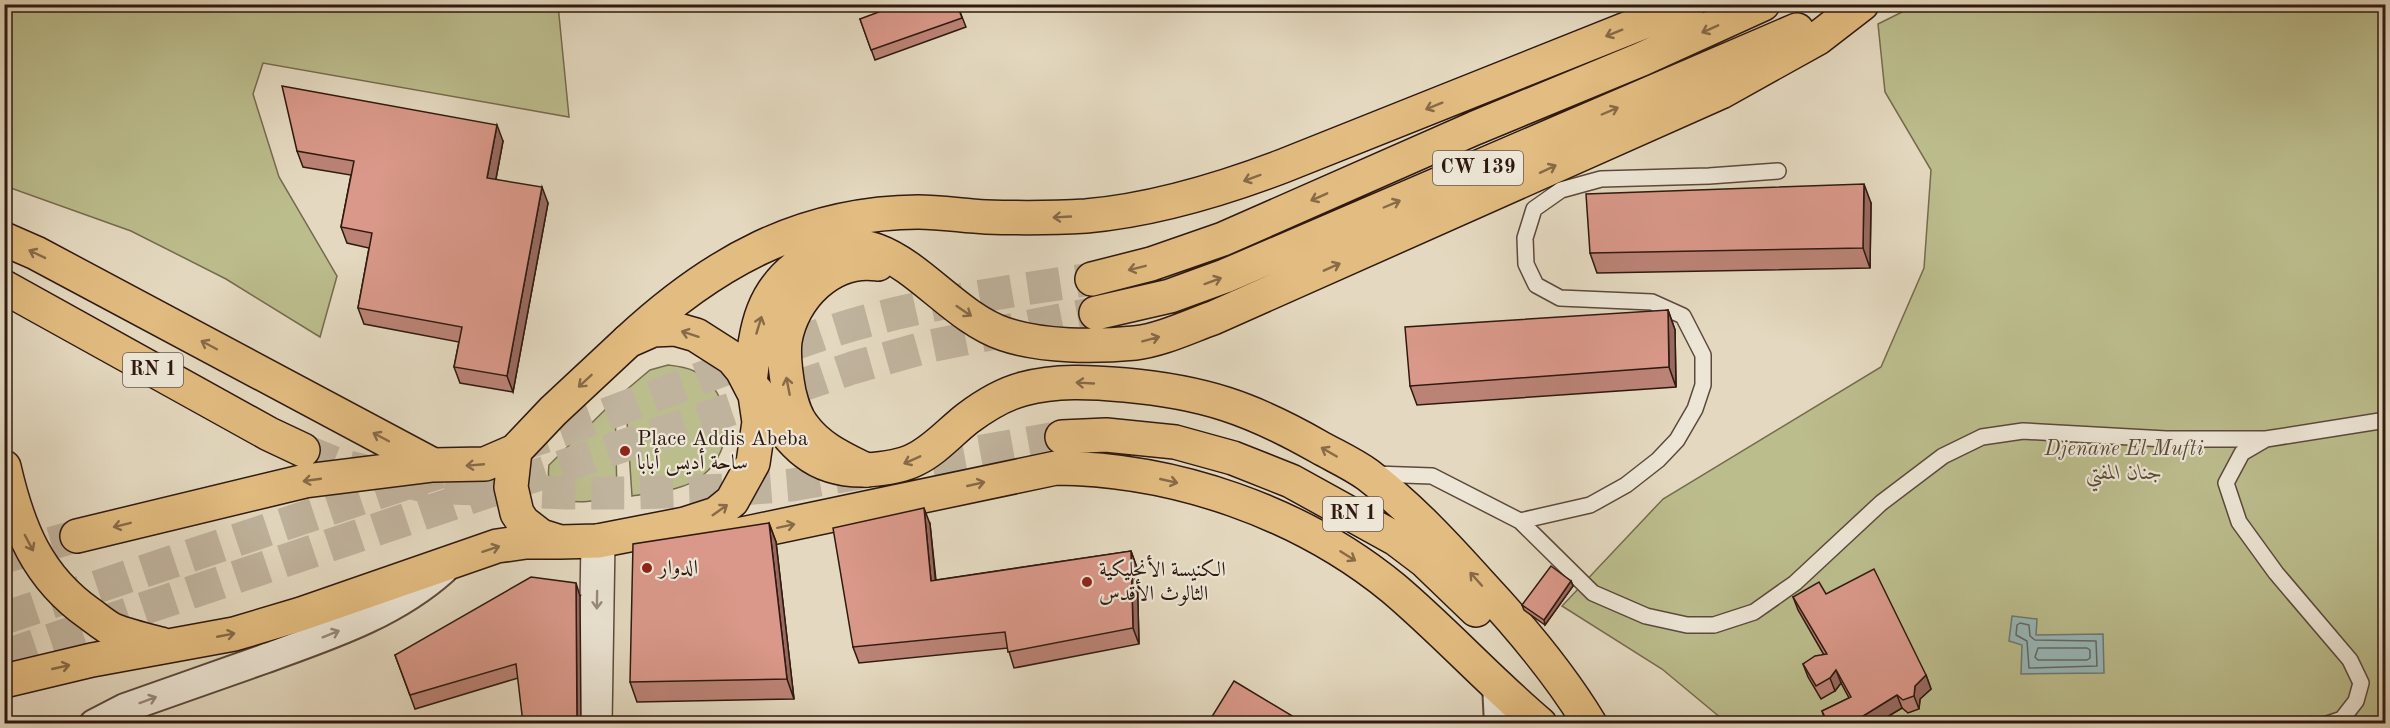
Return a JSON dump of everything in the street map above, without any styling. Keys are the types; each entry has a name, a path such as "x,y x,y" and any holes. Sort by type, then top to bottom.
{"main road":[{"path":"77,536 305,481 433,465 485,464 515,451 553,411 662,310 706,278 782,237 819,224 858,216 920,212 1008,217 1087,216 1187,197 1236,184 1283,166 1689,4"},
{"name":"CW 139","path":"1092,279 1151,264 1223,239 1475,128 1642,60 1763,4"},
{"name":"CW 139","path":"1096,313 1170,296 1225,276 1854,4"},
{"path":"4,681 92,660 234,634 301,614 498,546 526,542 598,542 685,524 716,514 732,501 753,463 757,442 758,407 750,383 756,330 763,312 774,288 795,267 819,252 842,246 864,245 888,255 956,306 1003,334 1058,345 1136,342 1213,318 1293,284 1722,92 1818,38 1862,4"},
{"path":"4,238 57,264 433,465"},
{"path":"866,470 828,451 802,425 793,407 788,384 785,342 795,312 810,289 837,270 867,263 892,267 917,276"},
{"name":"RN 1","path":"4,287 258,429 303,450"},
{"path":"628,341 653,330 675,330 696,335 732,358 790,437 808,454 830,467 866,470 915,460 969,417 996,400 1022,389 1052,383 1077,382 1170,389 1234,405 1280,424 1366,474 1407,508 1498,603 1545,658 1590,723"},
{"name":"RN 1","path":"1062,437 1106,435 1140,438 1199,448 1233,458 1291,481 1396,538 1454,588 1489,624 1574,723"},
{"path":"515,451 511,487 517,513 523,522 541,536 560,542"},
{"path":"4,467 14,509 25,536 41,566 54,583 76,604 110,629 168,646"},
{"path":"645,533 687,538 733,537 1004,477 1056,468 1096,468 1174,482 1218,496 1301,528 1352,558 1393,588 1508,708 1540,723"}],"street":[{"path":"595,723 598,542"},
{"path":"94,723 125,708 351,626 403,600 426,585 450,563"}],"lane":[{"path":"1520,521 1590,505 1626,485 1658,460 1677,440 1695,409 1703,385 1703,355 1683,315 1652,302 1560,297 1536,285 1526,264 1526,238 1534,209 1560,190 1600,179 1709,176 1778,171"},
{"path":"1366,474 1432,476 1520,521 1593,593 1646,616 1688,625 1714,625 1754,612 1796,583 1881,503 1943,456 1982,437 2023,431 2166,439 2266,439 2385,420"},
{"path":"2266,439 2242,453 2226,483 2239,522 2276,573 2350,660 2361,683 2356,701 2342,719 2327,723"}],"green space":[{"name":"Djenane El Mufti جنان المفتي","path":"1918,4 2385,5 2385,723 1727,723 1662,669 1562,606 1663,499 1881,367 1924,268 1931,170 1885,92 1878,24"},
{"path":"4,5 558,5 569,117 263,63 253,94 279,177 337,276 320,337 226,279 131,231 5,186"},
{"path":"668,365 694,371 707,380 717,393 726,422 721,452 713,465 695,481 669,490 632,496 625,391 650,370"},
{"path":"615,400 617,497 580,502 560,498 553,491 549,480 549,465"}],"water":[{"path":"2012,616 2037,619 2036,635 2103,634 2104,673 2021,674 2022,645 2009,641"}],"building":[{"path":"900,4 957,4 962,18 871,50 860,19"},
{"path":"282,86 497,125 487,178 542,187 507,376 454,367 462,327 358,308 372,233 341,227 354,161 297,151"},
{"path":"1864,184 1863,248 1590,253 1586,194"},
{"path":"1668,310 1669,367 1410,386 1405,327"},
{"name":"الكنيسة الأنجليكية الثالوث الأقدس","path":"924,508 931,581 1131,551 1133,628 1008,652 1005,632 853,647 833,528"},
{"path":"769,523 787,679 630,682 633,544"},
{"path":"1551,566 1571,581 1544,620 1522,605"},
{"path":"1874,569 1926,675 1915,686 1914,696 1903,700 1897,695 1863,716 1867,723 1828,723 1822,711 1851,697 1836,670 1830,678 1816,686 1803,664 1815,656 1827,654 1793,597 1819,582 1826,594"},
{"path":"531,577 576,583 577,723 523,723 516,664 410,695 395,655"},
{"path":"1234,681 1304,723 1208,723"}],"tunnel":[{"path":"514,447 858,323 958,300 1092,279"},
{"path":"4,656 852,368 930,346 1096,313"},
{"path":"303,450 337,464 428,487 567,493 636,493 731,490 792,485 1062,437"},
{"path":"4,618 440,472"},
{"path":"4,557 77,536"}],"place":[{"name":"Place Addis Abeba ساحة أديس أبابا","path":"625,451"},
{"name":"الدوار","path":"647,568"},
{"name":"الكنيسة الأنجليكية الثالوث الأقدس","path":"1087,582"}]}
